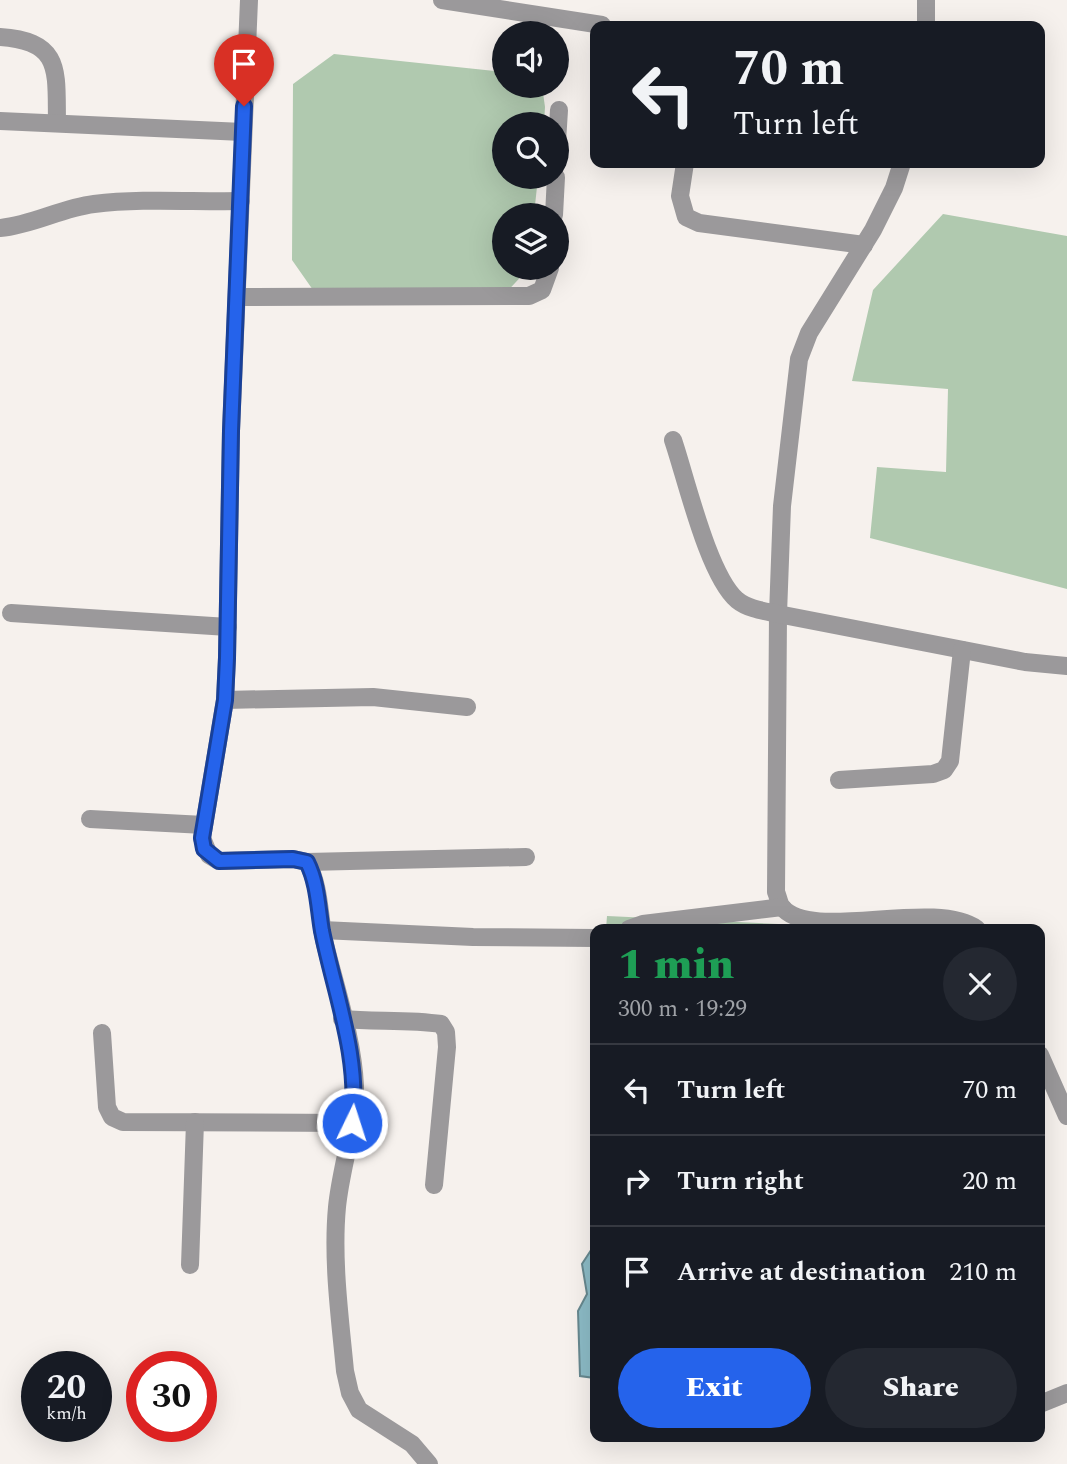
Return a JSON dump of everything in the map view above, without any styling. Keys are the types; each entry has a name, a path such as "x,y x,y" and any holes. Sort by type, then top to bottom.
{"street":[{"path":"250,0 231,431 225,700 202,838 204,849 219,861 293,859 307,862 526,857"},
{"path":"442,0 590,23"},
{"path":"926,0 926,21"},
{"path":"0,37 35,43 48,52 56,68 57,123"},
{"path":"0,121 243,132"},
{"path":"684,168 680,196 686,217 699,223 864,244"},
{"path":"900,168 894,188 864,244 809,333 799,359 782,506 778,614 776,892 782,907 794,916 817,922 939,917 962,920 969,924"},
{"path":"0,228 39,221 65,210 96,204 241,201"},
{"path":"237,297 529,296 542,290 546,280"},
{"path":"674,440 705,539 727,588 738,600 753,609 1025,662 1067,666"},
{"path":"11,612 228,626"},
{"path":"839,780 933,774 944,770 950,761 962,650"},
{"path":"225,700 373,697 467,707"},
{"path":"90,819 204,825"},
{"path":"307,862 314,876 322,930 355,1084 336,1233 345,1371 350,1393 359,1410 412,1444 429,1464"},
{"path":"643,924 782,907"},
{"path":"322,930 590,939"},
{"path":"342,1019 442,1024 446,1032 447,1047 434,1185"},
{"path":"102,1032 107,1107 112,1118 124,1122 352,1123"},
{"path":"1045,1066 1067,1116"},
{"path":"190,1265 195,1122"},
{"path":"1045,1402 1067,1392"}],"green space":[{"path":"334,54 492,71 492,98 544,98 545,112 492,112 492,189 537,189 535,203 492,203 492,280 518,280 500,299 313,290 292,260 293,84"},
{"path":"943,214 1067,236 1067,589 870,538 877,467 946,472 948,389 852,381 873,290"},
{"path":"607,916 780,924 606,924"}],"water":[{"path":"590,1252 590,1377 580,1376 578,1311 587,1294 582,1264"}],"route":[{"path":"244,106 231,431 225,700 202,838 204,849 219,861 293,859 307,862 314,876 322,930 352,1059 355,1102 352,1123"}]}
